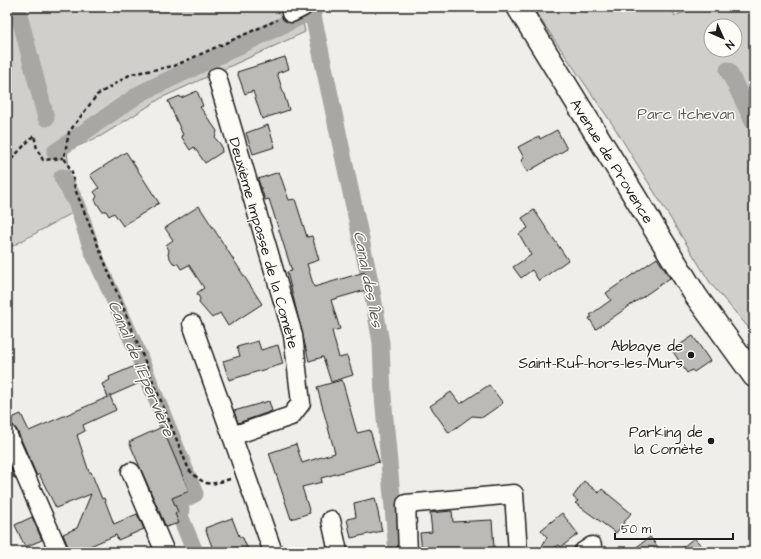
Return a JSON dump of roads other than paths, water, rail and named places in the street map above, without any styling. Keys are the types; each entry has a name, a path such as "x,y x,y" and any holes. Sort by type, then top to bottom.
{"main road":[{"name":"Avenue de Provence","path":"518,7 595,135 708,314 754,376"},
{"name":"Avenue de Provence","path":"708,314 754,356"}],"street":[{"name":"Deuxième Impasse de la Comète","path":"217,77 293,336 301,403 291,416 232,436"},
{"path":"192,324 273,552"},
{"path":"7,434 59,552"},
{"path":"131,472 165,552"},
{"path":"408,552 406,504 514,494 518,552"},
{"path":"331,520 338,552"}],"waterway":[{"name":"Canal de l'Epervière","path":"17,7 46,118"},
{"name":"Canal des Îles","path":"312,11 371,286 381,343 383,396 397,552"},
{"path":"55,152 141,93 310,12"},
{"path":"728,70 754,123"},
{"name":"Canal de l'Epervière","path":"62,177 77,204 92,250 134,344 195,494 179,502 181,510 180,516 195,552"}],"place":[{"name":"Abbaye de Saint-Ruf-hors-les-Murs","path":"691,355"},
{"name":"Parking de la Comète","path":"711,441"}],"park label":[{"name":"Parc Itchevan","path":"686,114"}]}
